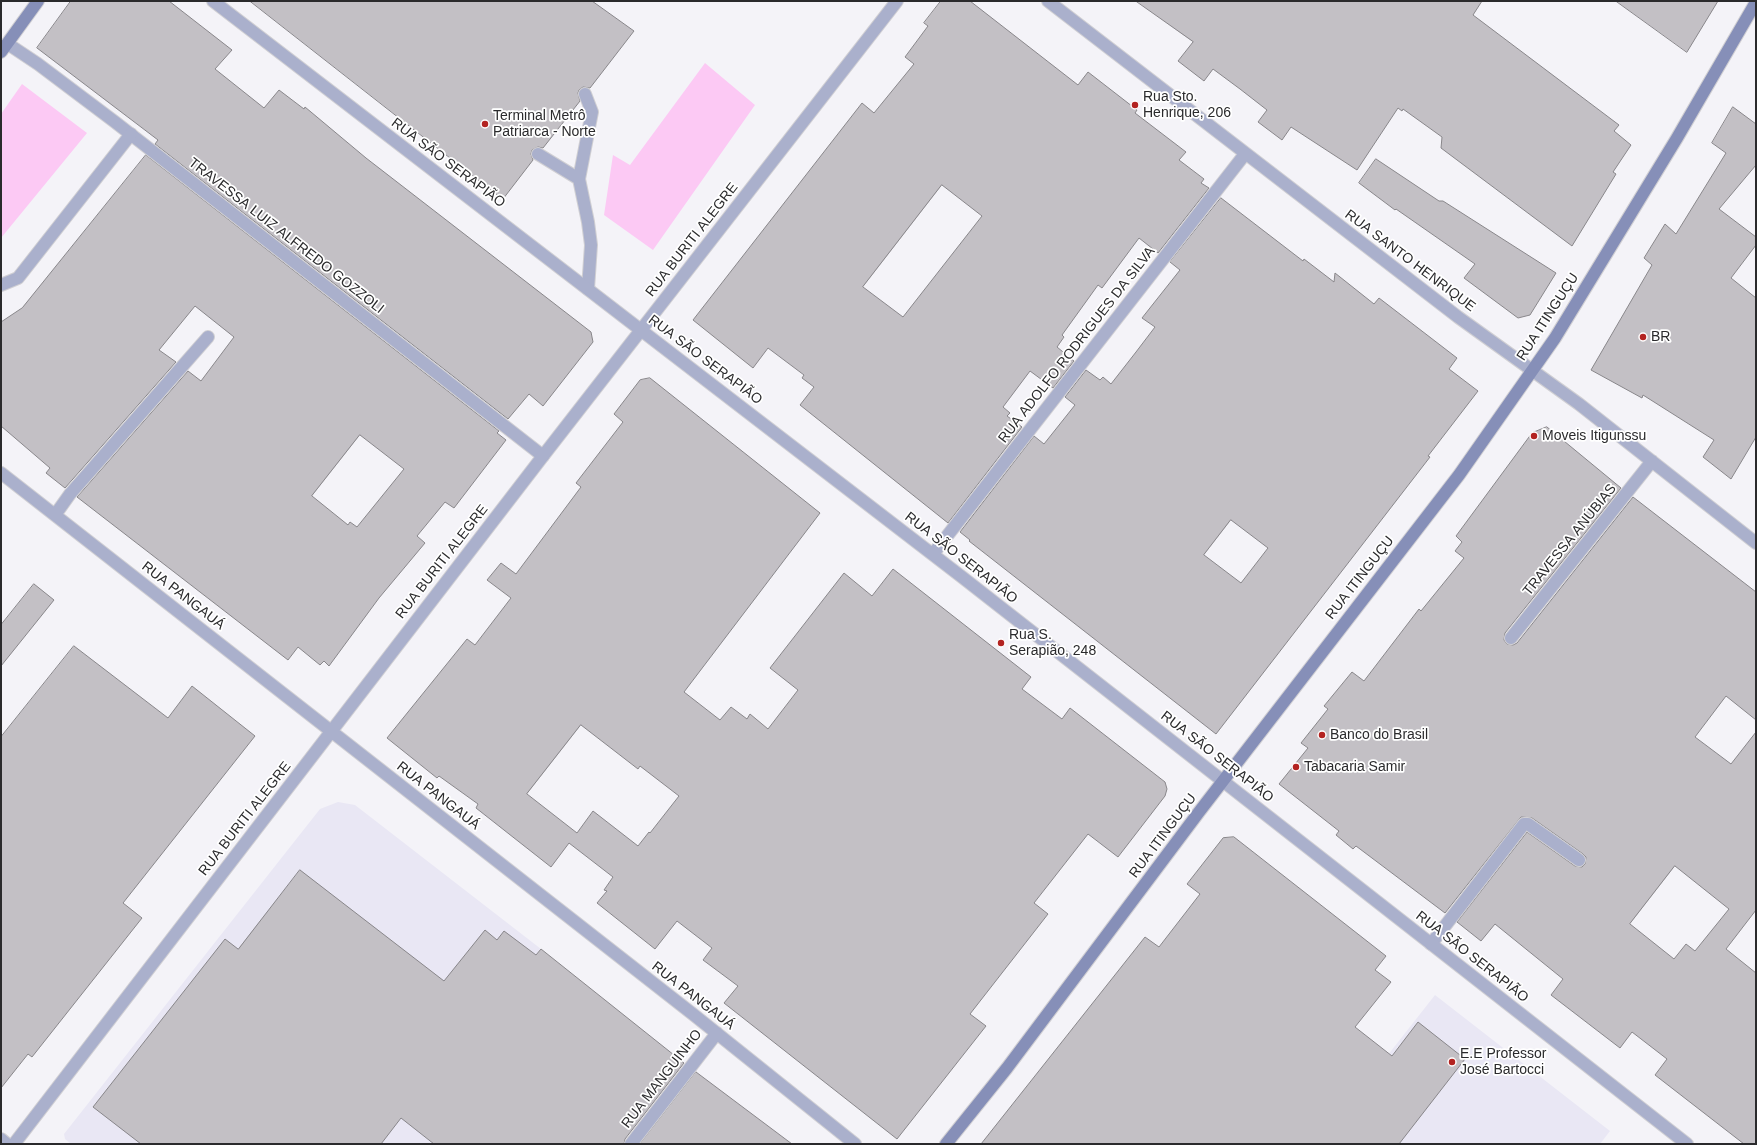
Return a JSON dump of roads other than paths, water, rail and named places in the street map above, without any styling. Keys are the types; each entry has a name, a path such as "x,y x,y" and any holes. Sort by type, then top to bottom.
{"main road":[{"path":"5,48 38,1"},
{"name":"RUA ITINGUÇU","path":"946,1144 1007,1068 1223,781 1459,475 1559,332 1677,138 1756,2"}],"street":[{"name":"RUA SÃO SERAPIÃO","path":"213,1 933,554 1687,1144"},
{"name":"RUA BURITI ALEGRE","path":"14,1144 543,456 897,1"},
{"name":"RUA SANTO HENRIQUE","path":"1048,1 1244,154 1458,317 1579,404 1756,543"},
{"name":"TRAVESSA LUIZ ALFREDO GOZZOLI","path":"5,48 38,64 543,456"},
{"path":"585,94 592,112 579,179 591,245 588,289"},
{"path":"1,285 18,278 130,134"},
{"path":"538,154 579,179"},
{"name":"RUA ADOLFO RODRIGUES DA SILVA","path":"933,554 1244,154"},
{"path":"55,515 70,494 208,337"},
{"name":"TRAVESSA ANÚBIAS","path":"1511,638 1652,461"},
{"name":"RUA PANGAUÁ","path":"1,473 717,1033 855,1144"},
{"path":"1431,944 1524,824 1528,824 1578,860"},
{"name":"RUA MANGUINHO","path":"631,1144 717,1033"},
{"path":"1,1139 7,1144"}],"place":[{"name":"Rua Sto. Henrique, 206","path":"1135,105"},
{"name":"Terminal Metrô Patriarca - Norte","path":"485,124"},
{"name":"BR","path":"1643,337"},
{"name":"Moveis Itigunssu","path":"1534,436"},
{"name":"Rua S. Serapião, 248","path":"1001,643"},
{"name":"Banco do Brasil","path":"1322,735"},
{"name":"Tabacaria Samir","path":"1296,767"},
{"name":"E.E Professor José Bartocci","path":"1452,1062"}]}
